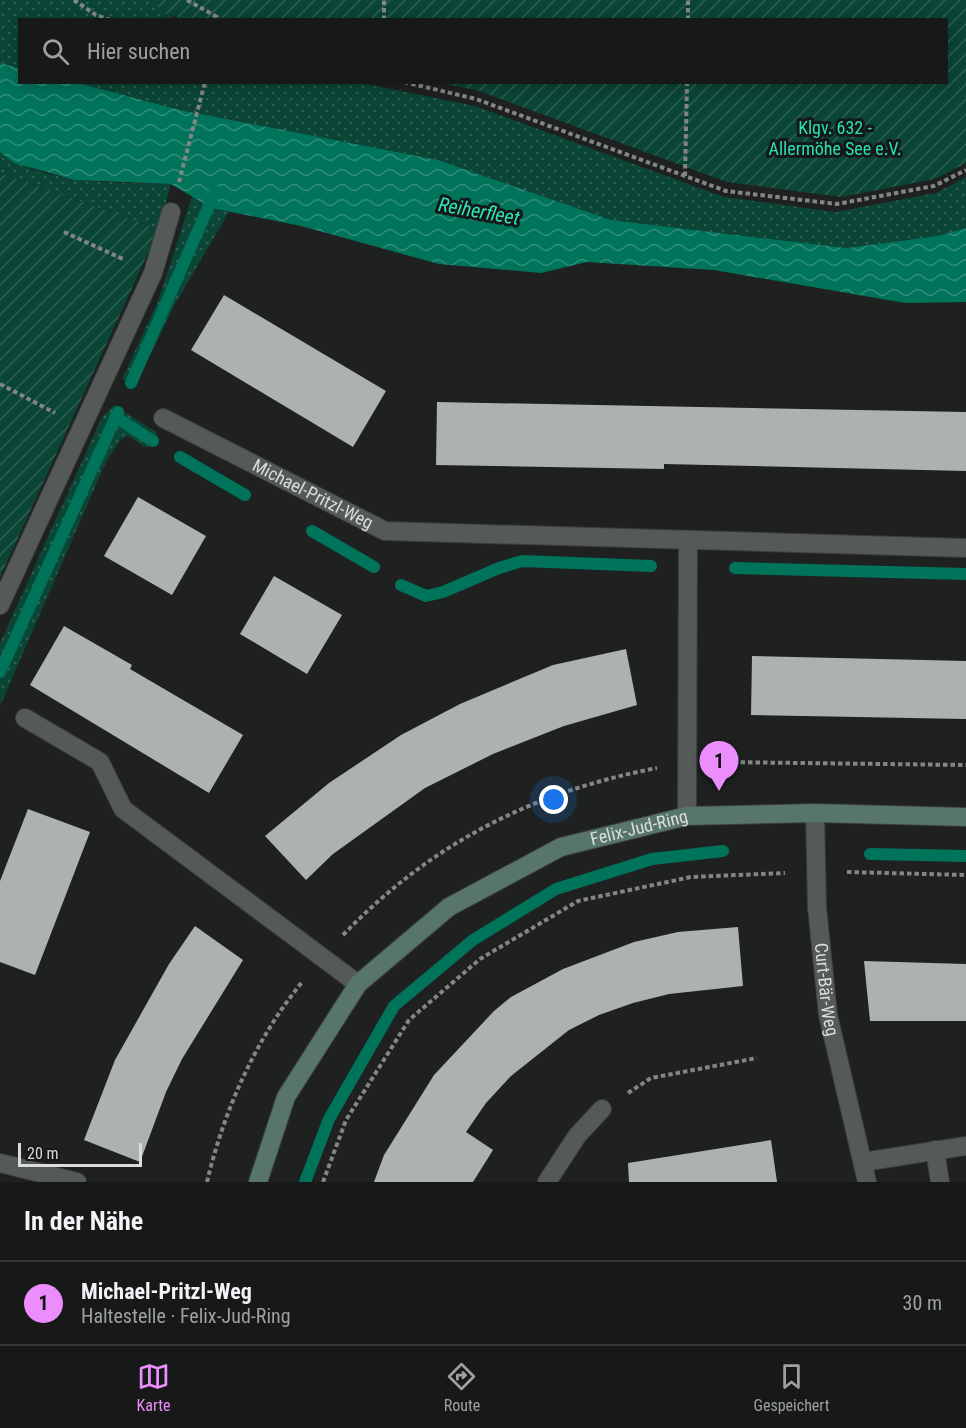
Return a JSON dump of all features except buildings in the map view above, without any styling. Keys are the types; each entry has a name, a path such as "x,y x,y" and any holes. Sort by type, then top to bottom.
{"street":[{"path":"0,605 153,273 171,212"},
{"name":"Michael-Pritzl-Weg","path":"164,418 385,531 966,548"},
{"path":"687,816 688,540"},
{"path":"25,718 100,762 123,809 358,984"},
{"name":"Felix-Jud-Ring","path":"258,1182 286,1097 358,984 449,907 561,848 687,816 814,813 966,817"},
{"name":"Curt-Bär-Weg","path":"814,813 817,907 828,1015 867,1182"},
{"path":"547,1182 577,1136 602,1109"},
{"path":"863,1162 966,1146"},
{"path":"935,1150 940,1182"},
{"path":"0,1163 78,1182"}],"path":[{"path":"74,0 104,18"},
{"path":"187,0 218,18"},
{"path":"384,0 384,18"},
{"path":"688,0 688,18"},
{"path":"171,212 205,84"},
{"path":"412,84 476,99 726,191 837,204 934,186 966,170"},
{"path":"685,177 687,84"},
{"path":"64,232 153,273"},
{"path":"0,384 82,428"},
{"path":"323,1182 346,1120 409,1020 480,959 578,901 691,877 817,872 966,875"},
{"path":"602,1109 651,1078 757,1058"}],"green space":[{"path":"0,0 151,0 173,18 18,18 18,68 0,63"},
{"name":"Klgv. 632 - Allermöhe See e.V.","path":"151,0 966,0 966,163 935,179 841,197 727,182 476,90 446,84 948,84 948,18 180,18 164,13"},
{"path":"82,84 367,84 475,106 724,197 836,212 936,193 966,177 966,228 937,236 847,248 611,220 438,160 180,110"},
{"path":"0,152 18,163 59,177 105,182 171,184 159,229 0,173"},
{"path":"0,173 159,229 0,577"},
{"path":"192,197 211,208 229,212 175,304 136,384 122,379 158,301"},
{"path":"114,405 156,432 158,438 152,446 145,447 128,436 120,440 105,464 0,706 0,643 102,417"}],"water":[{"name":"Reiherfleet","path":"0,63 18,68 18,84 82,84 180,110 438,160 611,220 847,248 937,236 966,228 966,302 905,303 714,270 587,262 541,273 439,264 301,226 211,208 171,184 75,180 14,163 0,152"}],"waterway":[{"path":"131,383 215,192"},
{"path":"0,672 118,412"},
{"path":"115,417 153,441"},
{"path":"180,457 245,495"},
{"path":"312,531 374,567"},
{"path":"401,585 426,596 443,592 499,568 522,561 651,566"},
{"path":"735,568 966,574"},
{"path":"305,1182 329,1119 394,1006 473,940 556,889 652,859 723,851"},
{"path":"870,854 966,856"}],"place":[{"name":"Michael-Pritzl-Weg","path":"719,791"}]}
